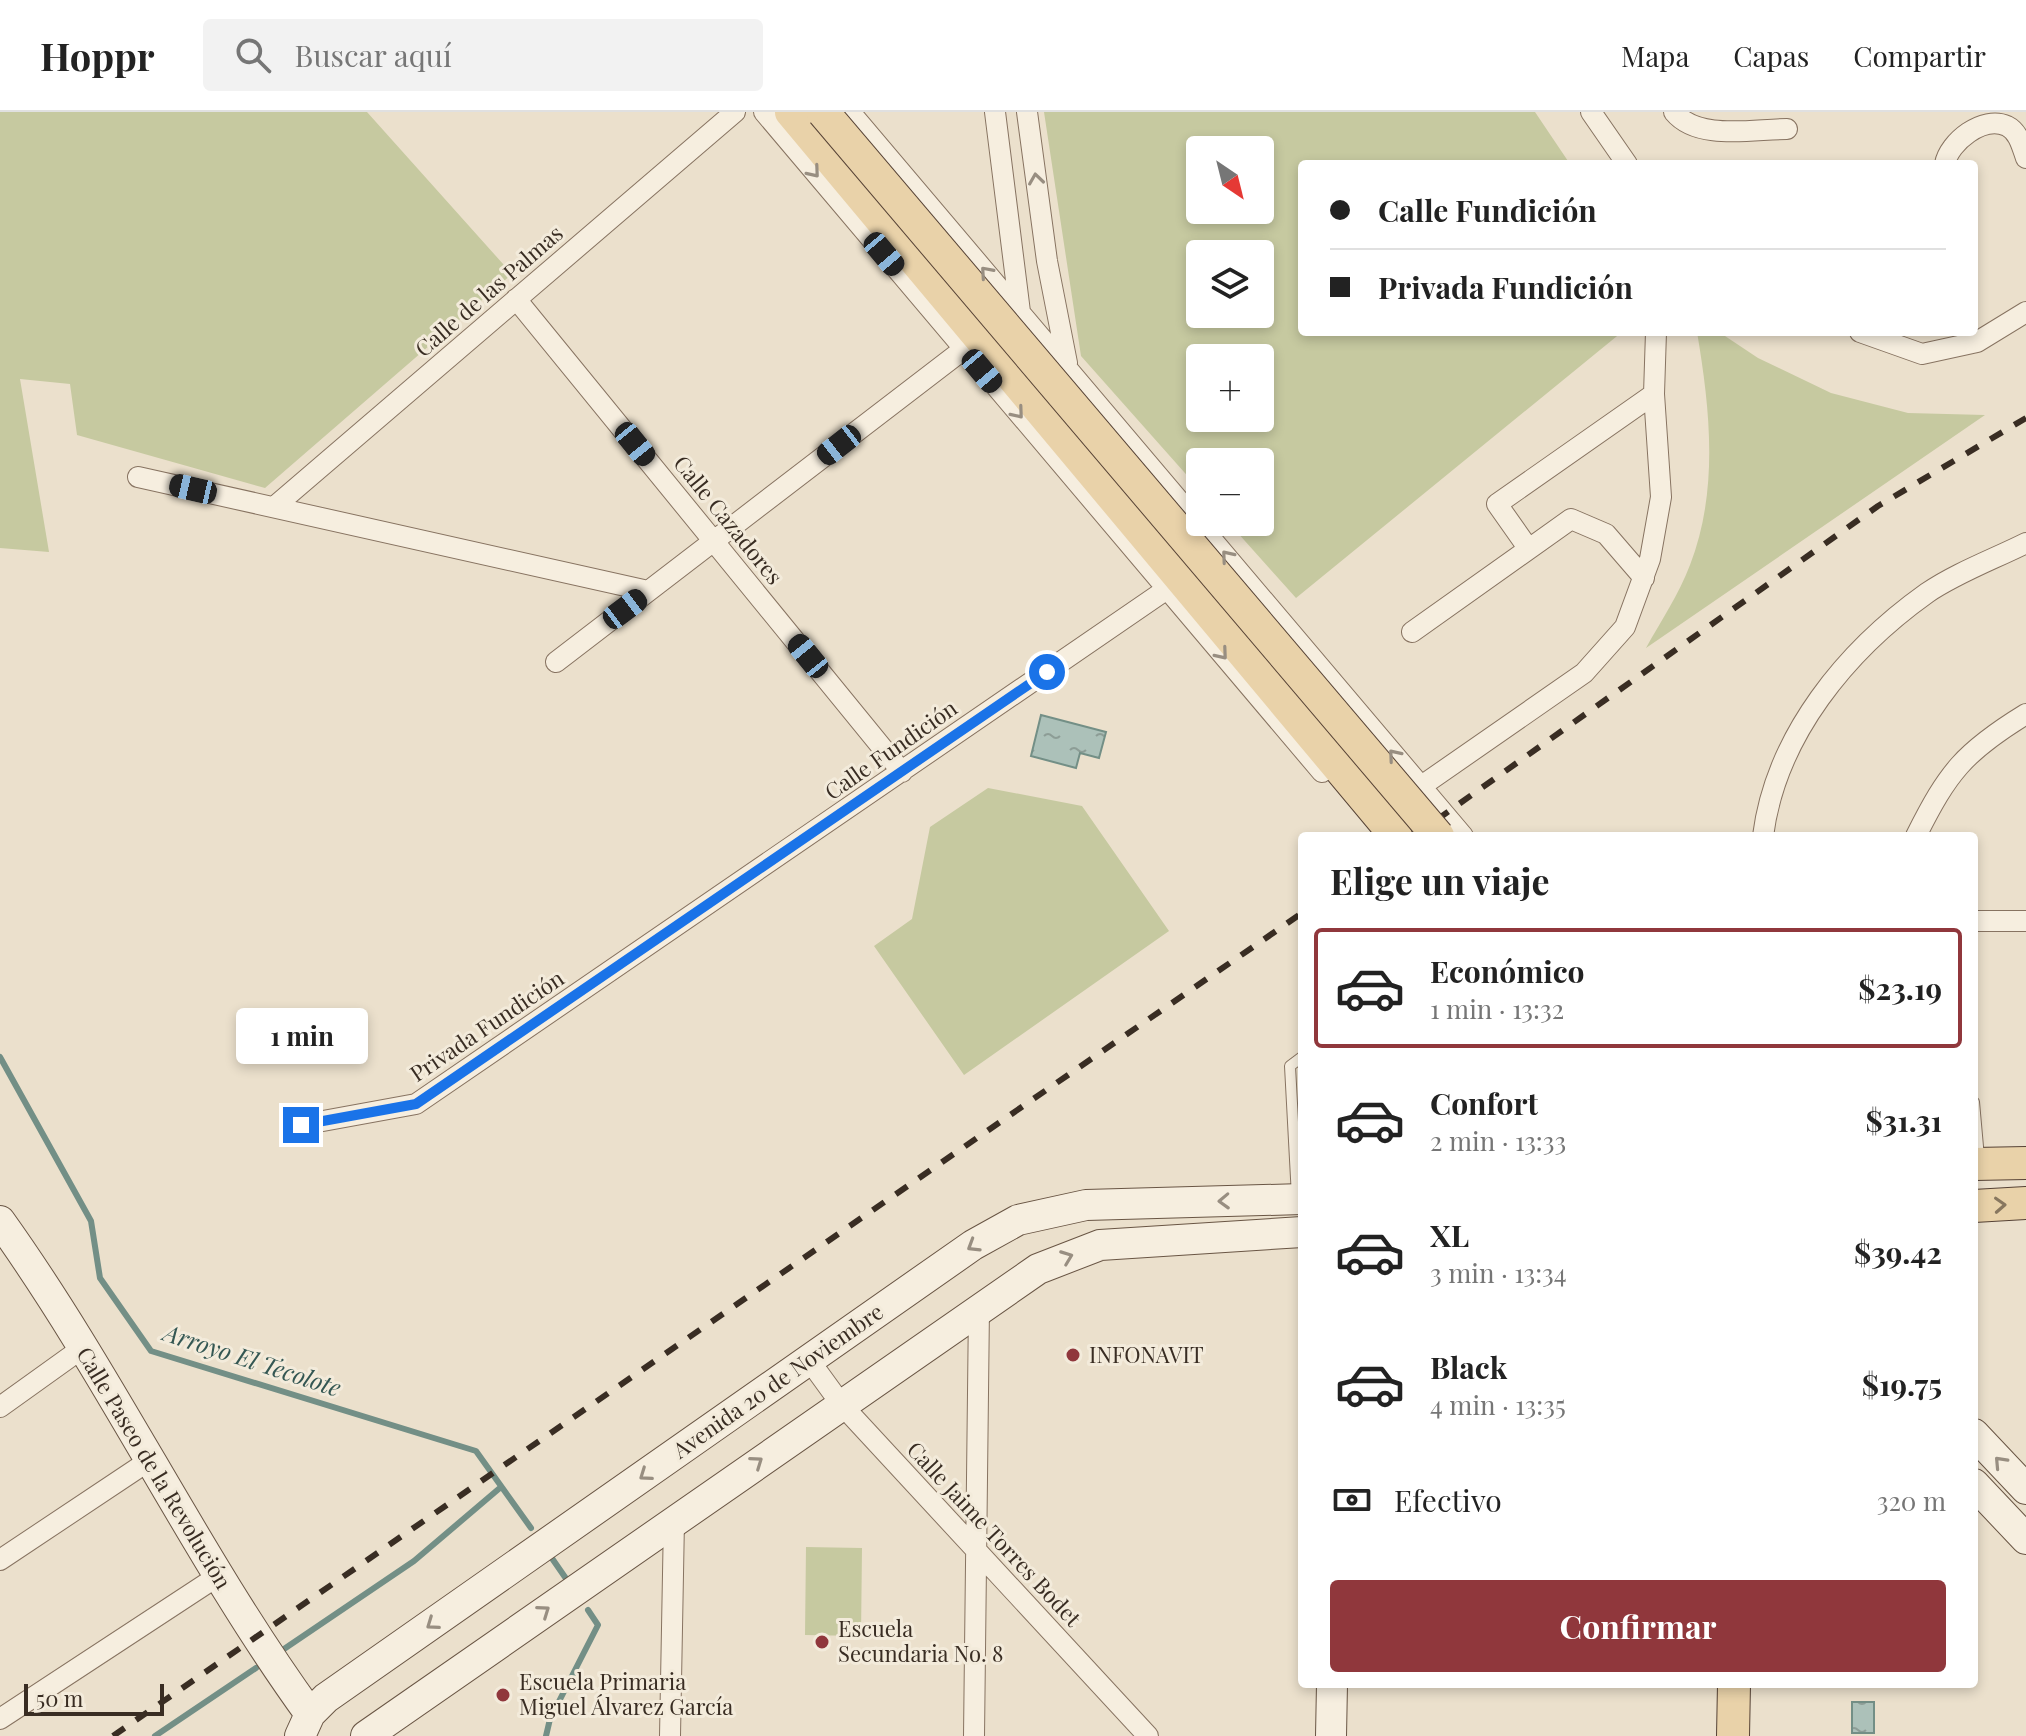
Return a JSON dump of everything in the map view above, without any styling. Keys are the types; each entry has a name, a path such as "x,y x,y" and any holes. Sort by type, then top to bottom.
{"main road":[{"path":"791,112 1393,832"},
{"path":"823,112 1435,832"},
{"path":"1978,1164 2026,1163"},
{"name":"Avenida 20 de Noviembre","path":"305,1725 326,1698 973,1245 1018,1220 1086,1205 1298,1199"},
{"path":"1978,1206 2026,1203"},
{"path":"366,1736 979,1307 1038,1269 1100,1245 1298,1232"},
{"name":"Calle Paseo de la Revolución","path":"4,1237 81,1349 221,1574 305,1725"},
{"path":"1978,1438 2026,1489"},
{"path":"1978,1488 2026,1539"},
{"path":"1310,1736 1311,1688"},
{"path":"1331,1736 1332,1688"},
{"path":"1733,1736 1734,1688"}],"street":[{"name":"Calle de las Palmas","path":"274,507 735,112"},
{"path":"764,112 1372,832"},
{"path":"850,112 1459,832"},
{"path":"995,112 1020,312"},
{"path":"1027,112 1047,261 1067,367"},
{"path":"1591,112 1624,160"},
{"path":"1674,112 1681,121 1705,130 1787,129"},
{"path":"1946,160 1950,147 1958,139 1986,126 2009,127 2026,158"},
{"name":"Calle Cazadores","path":"516,299 902,772"},
{"path":"1871,336 1922,354 1977,342 2026,312"},
{"path":"1424,792 1584,673 1625,627 1644,578 1661,497 1654,394 1656,336"},
{"path":"556,662 964,349"},
{"path":"1528,548 1497,504 1654,394"},
{"path":"138,477 648,591"},
{"path":"1412,632 1571,519 1606,534 1644,578"},
{"path":"1764,832 1791,743 1844,664 1928,592 2026,543"},
{"name":"Calle Fundición","path":"642,950 1167,589"},
{"path":"1918,832 1942,784 1982,741 2026,714"},
{"path":"1402,832 1424,813 1424,792"},
{"path":"1978,921 2026,921"},
{"name":"Privada Fundición","path":"301,1125 416,1104 642,950"},
{"path":"974,1736 979,1307"},
{"path":"0,1407 81,1349"},
{"name":"Calle Jaime Torres Bodet","path":"809,1360 841,1404 1148,1736"},
{"path":"0,1560 150,1460"},
{"path":"670,1736 674,1520"},
{"path":"0,1719 221,1574"}],"lane":[{"path":"1298,1060 1290,1066 1298,1184"}],"green space":[{"path":"0,112 367,112 512,274 265,488 77,435 70,384 20,379 49,552 0,548"},
{"path":"1044,112 1535,112 1567,160 1298,160 1298,336 1617,336 1296,598 1241,536 1274,536 1274,448 1186,448 1186,474 1081,356"},
{"path":"1698,336 1725,336 1758,358 1831,393 1908,413 1985,415 1646,648 1686,576 1699,537 1708,479 1705,390"},
{"path":"988,788 1082,806 1169,931 964,1075 874,946 912,919 930,827"},
{"path":"806,1547 862,1548 861,1636 805,1635"}],"water":[{"path":"1041,715 1106,732 1099,758 1080,753 1076,768 1031,756"},
{"path":"1852,1702 1874,1702 1874,1733 1852,1733"}],"waterway":[{"name":"Arroyo El Tecolote","path":"0,1057 91,1221 100,1278 151,1351 476,1451 531,1528"},
{"path":"284,1649 414,1561 501,1487"},
{"name":"Arroyo El Tecolote","path":"549,1554 567,1580"},
{"name":"Arroyo El Tecolote","path":"546,1736 550,1719 598,1625 588,1610"},
{"path":"155,1736 256,1668"}],"railway":[{"path":"1420,832 1878,506 2026,418"},
{"path":"113,1736 1298,916"}],"place":[{"name":"INFONAVIT","path":"1073,1355"},
{"name":"Escuela Secundaria No. 8","path":"822,1642"},
{"name":"Escuela Primaria Miguel Álvarez García","path":"503,1695"}],"route":[{"path":"301,1125 416,1104 1047,672"}]}
